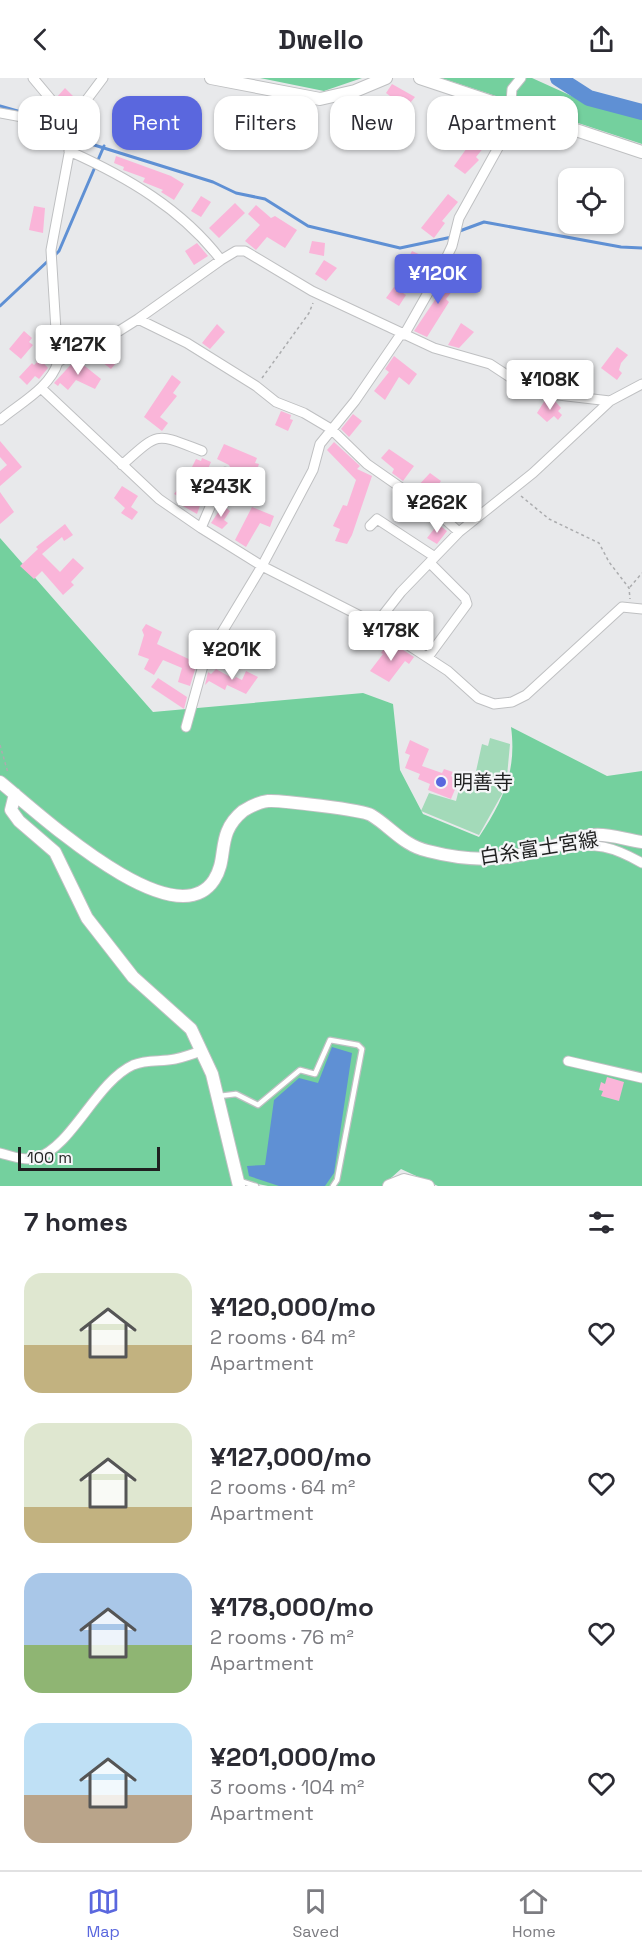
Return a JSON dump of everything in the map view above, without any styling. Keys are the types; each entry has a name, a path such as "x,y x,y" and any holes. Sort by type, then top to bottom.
{"street":[{"path":"33,78 47,96"},
{"path":"90,96 103,78"},
{"path":"211,78 320,99 355,91 386,78"},
{"path":"420,78 472,96"},
{"path":"512,96 512,89 521,78"},
{"path":"0,113 18,117"},
{"path":"0,124 11,116"},
{"path":"578,131 642,152"},
{"path":"186,727 204,662 262,566 313,470 320,444 355,401 402,334 443,265 452,246 459,218 497,150"},
{"path":"0,420 41,388 52,376 58,362 51,250 69,151 137,185 201,234 221,260"},
{"path":"58,362 87,344 119,331 236,251 245,251 312,291 434,348 490,364 528,389 541,393 610,401"},
{"path":"138,319 187,344 256,386 276,402 304,413 331,429 367,464 440,515 459,532"},
{"path":"376,624 401,592 459,532 513,489 610,401 642,384"},
{"path":"41,388 159,499 262,566 376,624 448,671 478,698 494,704 513,702 526,695 622,607 631,606 642,609"},
{"path":"122,465 152,438 163,436 202,451"},
{"path":"201,528 225,472"},
{"path":"370,526 377,519 433,560 465,598 466,604 428,657"},
{"name":"白糸富士宮線","path":"0,782 108,869 179,896 193,895 206,889 215,879 229,826 252,805 269,800 348,809 370,814 399,838 417,847 482,861 546,848 596,834 642,842"},
{"path":"15,794 11,810 19,821 55,852 87,918 133,977 191,1029 212,1074 238,1183"},
{"path":"546,848 586,844 604,846 620,849 642,863"},
{"path":"0,1153 24,1159 38,1158 55,1147 111,1080 133,1065 154,1059 173,1059 201,1051"},
{"path":"568,1061 642,1078"},
{"path":"389,1186 404,1180 428,1186"}],"lane":[{"path":"218,1096 236,1094 258,1105 300,1070 315,1074 330,1040 358,1045 362,1049 337,1180 333,1186"},
{"path":"238,1183 256,1186"}],"path":[{"path":"256,386 309,313 313,303 312,291"},
{"path":"513,489 549,519 599,543 609,562 629,588 631,606"},
{"path":"629,588 642,573"},
{"path":"0,745 15,794"}],"green space":[{"path":"260,78 362,78 324,91"},
{"path":"441,78 532,78 572,96 496,96"},
{"path":"578,99 585,102 642,111 642,144 578,123"},
{"path":"0,538 153,712 363,693 393,704 400,770 423,814 479,837 495,811 510,772 511,727 607,776 642,771 642,1186 438,1186 401,1169 382,1186 268,1186 238,1180 238,1186 0,1186"},
{"path":"490,738 510,744 506,787 479,835 421,811 429,793 456,801 459,789 471,794 482,744 488,746"}],"water":[{"path":"332,1047 352,1053 334,1173 325,1186 279,1186 249,1176 247,1166 265,1165 274,1100 299,1078 318,1083"}],"building":[{"path":"392,84 413,96 390,96 386,93"},
{"path":"65,88 73,96 58,96"},
{"path":"465,150 482,150 476,157 479,160 465,174 454,166"},
{"path":"116,156 171,176 184,184 174,200 161,192 163,190 143,182 145,178 123,170 124,167 114,163"},
{"path":"448,194 458,202 442,221 445,223 434,238 421,228"},
{"path":"201,196 211,202 201,217 191,211"},
{"path":"235,203 245,213 219,238 209,228"},
{"path":"256,205 271,218 275,216 297,230 285,248 267,237 256,250 245,241 260,225 248,214"},
{"path":"34,206 45,208 43,233 29,230"},
{"path":"312,241 325,243 324,256 309,253"},
{"path":"197,243 208,256 194,265 185,251"},
{"path":"412,251 423,256 414,273 403,268"},
{"path":"324,260 337,268 326,281 315,274"},
{"path":"449,271 462,278 446,299 449,302 427,337 414,331 445,285 442,282"},
{"path":"394,287 406,295 399,306 386,298"},
{"path":"461,323 474,332 459,348 448,345"},
{"path":"217,324 225,332 210,349 202,343"},
{"path":"24,331 32,338 29,342 33,345 21,359 9,349"},
{"path":"100,346 117,362 111,369 89,352"},
{"path":"617,347 628,355 621,363 619,370 622,373 617,380 601,368"},
{"path":"394,356 417,374 409,385 399,377 385,400 374,391 389,372 385,369"},
{"path":"40,359 48,368 39,379 35,376 27,385 19,377 32,363 34,365"},
{"path":"76,359 101,379 95,389 76,380 68,390 60,383 58,386 54,383"},
{"path":"172,375 181,382 173,393 177,396 160,417 168,423 162,431 144,417"},
{"path":"545,400 555,401 561,408 558,411 562,415 558,420 554,416 547,422 537,413"},
{"path":"281,411 291,415 290,419 293,420 288,431 275,425"},
{"path":"353,414 362,421 349,437 341,429"},
{"path":"0,441 22,467 0,486 0,471 7,465 0,457"},
{"path":"334,442 360,466 357,469 372,476 347,544 335,541 340,529 333,526 343,505 347,506 356,480 327,450"},
{"path":"224,444 257,458 255,463 259,464 255,475 251,474 249,478 232,471 229,465 217,459"},
{"path":"389,449 414,466 403,481 392,473 394,469 381,458"},
{"path":"202,458 211,462 200,487 205,491 197,514 183,506 186,500 174,494 186,479 196,459 201,461"},
{"path":"430,473 441,481 432,493 429,491 425,497 415,489"},
{"path":"122,486 138,496 131,507 138,512 132,520 121,513 125,508 114,498"},
{"path":"0,492 14,512 0,524"},
{"path":"223,505 230,511 224,520 228,523 222,529 211,523"},
{"path":"252,507 274,516 270,527 260,523 246,547 235,540"},
{"path":"65,524 73,535 64,541 62,537 42,554 60,572 73,558 84,568 71,582 74,585 63,595 42,571 34,579 20,566 38,549 36,547"},
{"path":"438,524 447,531 437,544 427,538"},
{"path":"146,624 162,632 157,644 197,663 190,686 178,682 182,668 163,660 154,675 144,669 149,659 138,655 144,635 142,630"},
{"path":"389,641 414,657 409,664 405,661 389,682 370,671 383,654 381,653"},
{"path":"216,669 234,679 236,677 242,680 246,671 258,677 246,694 227,685 225,690 209,681 205,685 208,672 211,674"},
{"path":"158,678 187,697 184,709 151,687"},
{"path":"410,740 429,749 422,766 442,773 444,769 453,772 451,776 459,780 451,799 428,790 430,784 418,779 420,774 405,768 410,755 405,753"},
{"path":"607,1077 624,1082 619,1101 601,1096 603,1091 599,1090 601,1082 605,1084"}],"waterway":[{"path":"558,78 589,98 642,112"},
{"path":"0,106 18,111"},
{"path":"54,256 59,251 104,146"},
{"path":"100,147 213,182 236,193 265,199 308,226 400,248 452,237"},
{"path":"457,232 484,222 621,247 642,248"},
{"path":"0,306 49,260"}],"place":[{"name":"明善寺","path":"441,782"}]}
